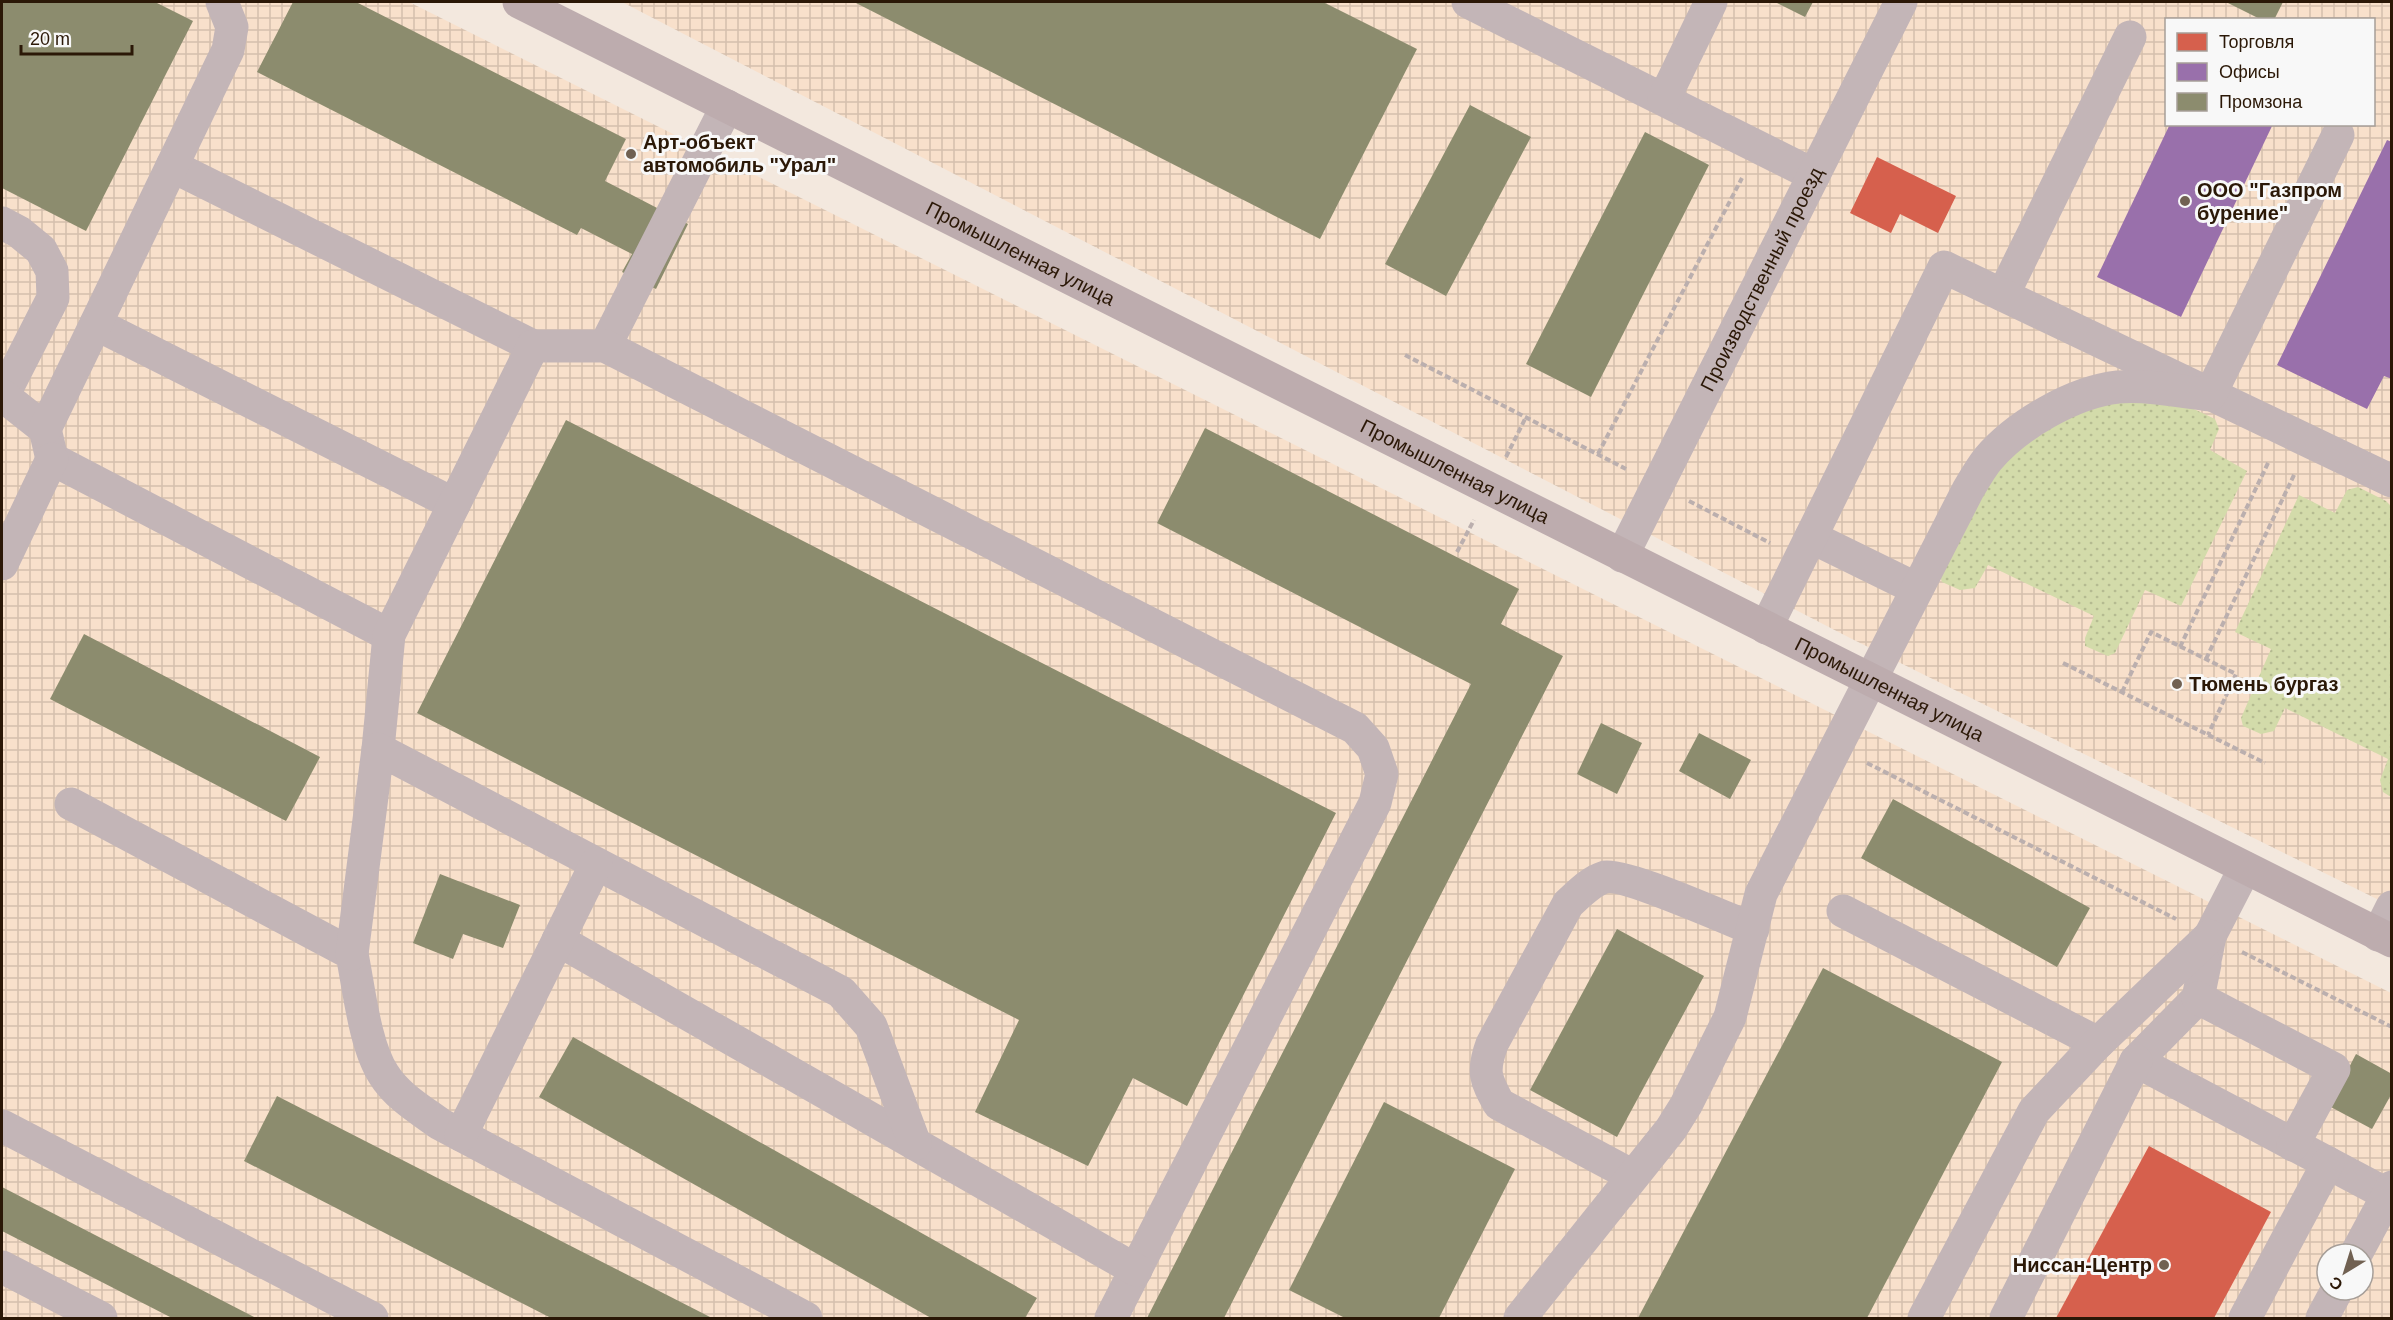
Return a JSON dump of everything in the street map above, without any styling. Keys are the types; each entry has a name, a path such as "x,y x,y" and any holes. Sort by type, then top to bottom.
{"main road":[{"name":"Промышленная улица","path":"519,2 2245,868 2387,928"}],"street":[{"path":"2,564 96,324 228,50 232,27 222,2"},
{"path":"1468,2 1814,175"},
{"path":"1664,99 1711,2"},
{"name":"Производственный проезд","path":"1622,556 1900,2"},
{"path":"2003,295 2130,37"},
{"path":"605,346 727,106"},
{"path":"2210,395 2338,135"},
{"path":"172,166 533,346 605,346 1354,728 1373,748 1382,774 1375,803 1111,1318"},
{"path":"2,223 19,232 41,250 52,271 53,298 2,396 49,444 389,635"},
{"path":"1766,628 1944,267 2391,481"},
{"path":"96,324 454,504"},
{"path":"533,346 389,635 378,749 351,954 370,1041 384,1075 405,1098 440,1124 806,1318"},
{"path":"1520,1318 1633,1176 1686,1105 1730,1017 1761,894 1968,490 1988,460 2019,429 2083,397 2117,387 2155,387 2210,395"},
{"path":"1805,548 1917,589"},
{"path":"378,749 841,992 871,1026 915,1144"},
{"path":"71,804 351,954"},
{"path":"461,1135 596,864"},
{"path":"1924,1318 2034,1112 2098,1043 2208,950 2245,868"},
{"path":"1633,1176 1499,1104 1488,1086 1485,1064 1492,1044 1568,904 1587,886 1606,877 1634,882 1753,930"},
{"path":"1843,911 2098,1043"},
{"path":"558,940 1136,1270"},
{"path":"2208,950 2212,1005"},
{"path":"2006,1318 2136,1061 2212,1005"},
{"path":"2212,1005 2334,1069 2293,1145"},
{"path":"2136,1061 2293,1145 2390,1193 2363,1242"},
{"path":"2,1126 372,1318"},
{"path":"2245,1318 2328,1163"},
{"path":"2,1267 101,1318"},
{"path":"2322,1318 2331,1302"}],"path":[{"path":"1598,454 1758,147"},
{"path":"1406,355 1658,485 1805,548"},
{"path":"2180,647 2297,436"},
{"path":"2206,660 2297,436"},
{"path":"2122,692 2151,632 2236,674 2208,735"},
{"path":"2063,663 2265,763"},
{"path":"1836,747 2208,950 2391,1027"}],"shaded area":[{"path":"2,2 409,2 2391,993 2391,1318 2,1318"},
{"path":"622,2 2391,2 2391,906 1850,638"}],"green space":[{"path":"2177,401 2215,419 2219,429 2210,450 2247,471 2181,606 2145,590 2115,653 2108,656 2085,646 2085,638 2094,616 1988,565 1975,588 1960,590 1942,582 1939,574 2000,461 2042,428 2103,405"},
{"path":"2358,487 2386,501 2391,506 2391,797 2383,792 2380,780 2388,759 2285,708 2274,731 2261,734 2243,726 2241,718 2271,649 2235,632 2299,495 2335,513 2347,490"}],"building: Торговля":[{"path":"1877,157 1956,196 1938,233 1900,214 1891,233 1850,213"},
{"name":"Ниссан-Центр","path":"2149,1146 2271,1212 2214,1318 2056,1318"}],"building: Офисы":[{"name":"ООО \"Газпром бурение\"","path":"2169,126 2272,126 2181,317 2097,277"},
{"name":"ООО \"Газпром бурение\"","path":"2387,140 2392,142 2392,379 2384,376 2367,409 2277,365"}],"building: Промзона":[{"path":"2,2 155,2 193,21 86,231 2,188"},
{"path":"293,2 356,2 626,139 605,181 688,224 656,289 622,272 632,254 581,228 577,235 257,72"},
{"path":"854,2 1323,2 1417,49 1320,239"},
{"path":"1775,2 1813,2 1805,17"},
{"path":"2226,2 2283,2 2275,18 2258,18"},
{"path":"1470,105 1531,137 1446,296 1385,264"},
{"path":"1645,132 1709,165 1591,397 1526,364"},
{"path":"566,420 1336,813 1187,1106 1133,1078 1088,1166 975,1112 1019,1020 417,713"},
{"path":"1205,428 1519,589 1501,624 1563,656 1224,1318 1147,1318 1471,684 1157,523"},
{"path":"84,634 320,757 286,821 50,699"},
{"path":"1601,723 1642,743 1617,794 1577,774"},
{"path":"1699,733 1751,760 1730,799 1679,771"},
{"path":"1893,799 2090,908 2057,967 1861,858"},
{"path":"440,874 520,905 503,948 463,934 453,959 413,943"},
{"path":"1617,929 1704,976 1617,1137 1530,1090"},
{"path":"1823,968 2002,1062 1867,1318 1638,1318"},
{"path":"573,1037 1037,1298 1025,1318 931,1318 539,1097"},
{"path":"2356,1054 2392,1074 2392,1093 2372,1129 2329,1106"},
{"path":"277,1096 712,1318 551,1318 244,1161"},
{"path":"1384,1102 1515,1169 1439,1318 1345,1318 1289,1290"},
{"path":"2,1187 256,1318 172,1318 2,1231"}],"place":[{"name":"Арт-объект автомобиль \"Урал\"","path":"631,154"},
{"name":"ООО \"Газпром бурение\"","path":"2185,201"},
{"name":"Тюмень бургаз","path":"2177,684"},
{"name":"Ниссан-Центр","path":"2164,1265"}]}
